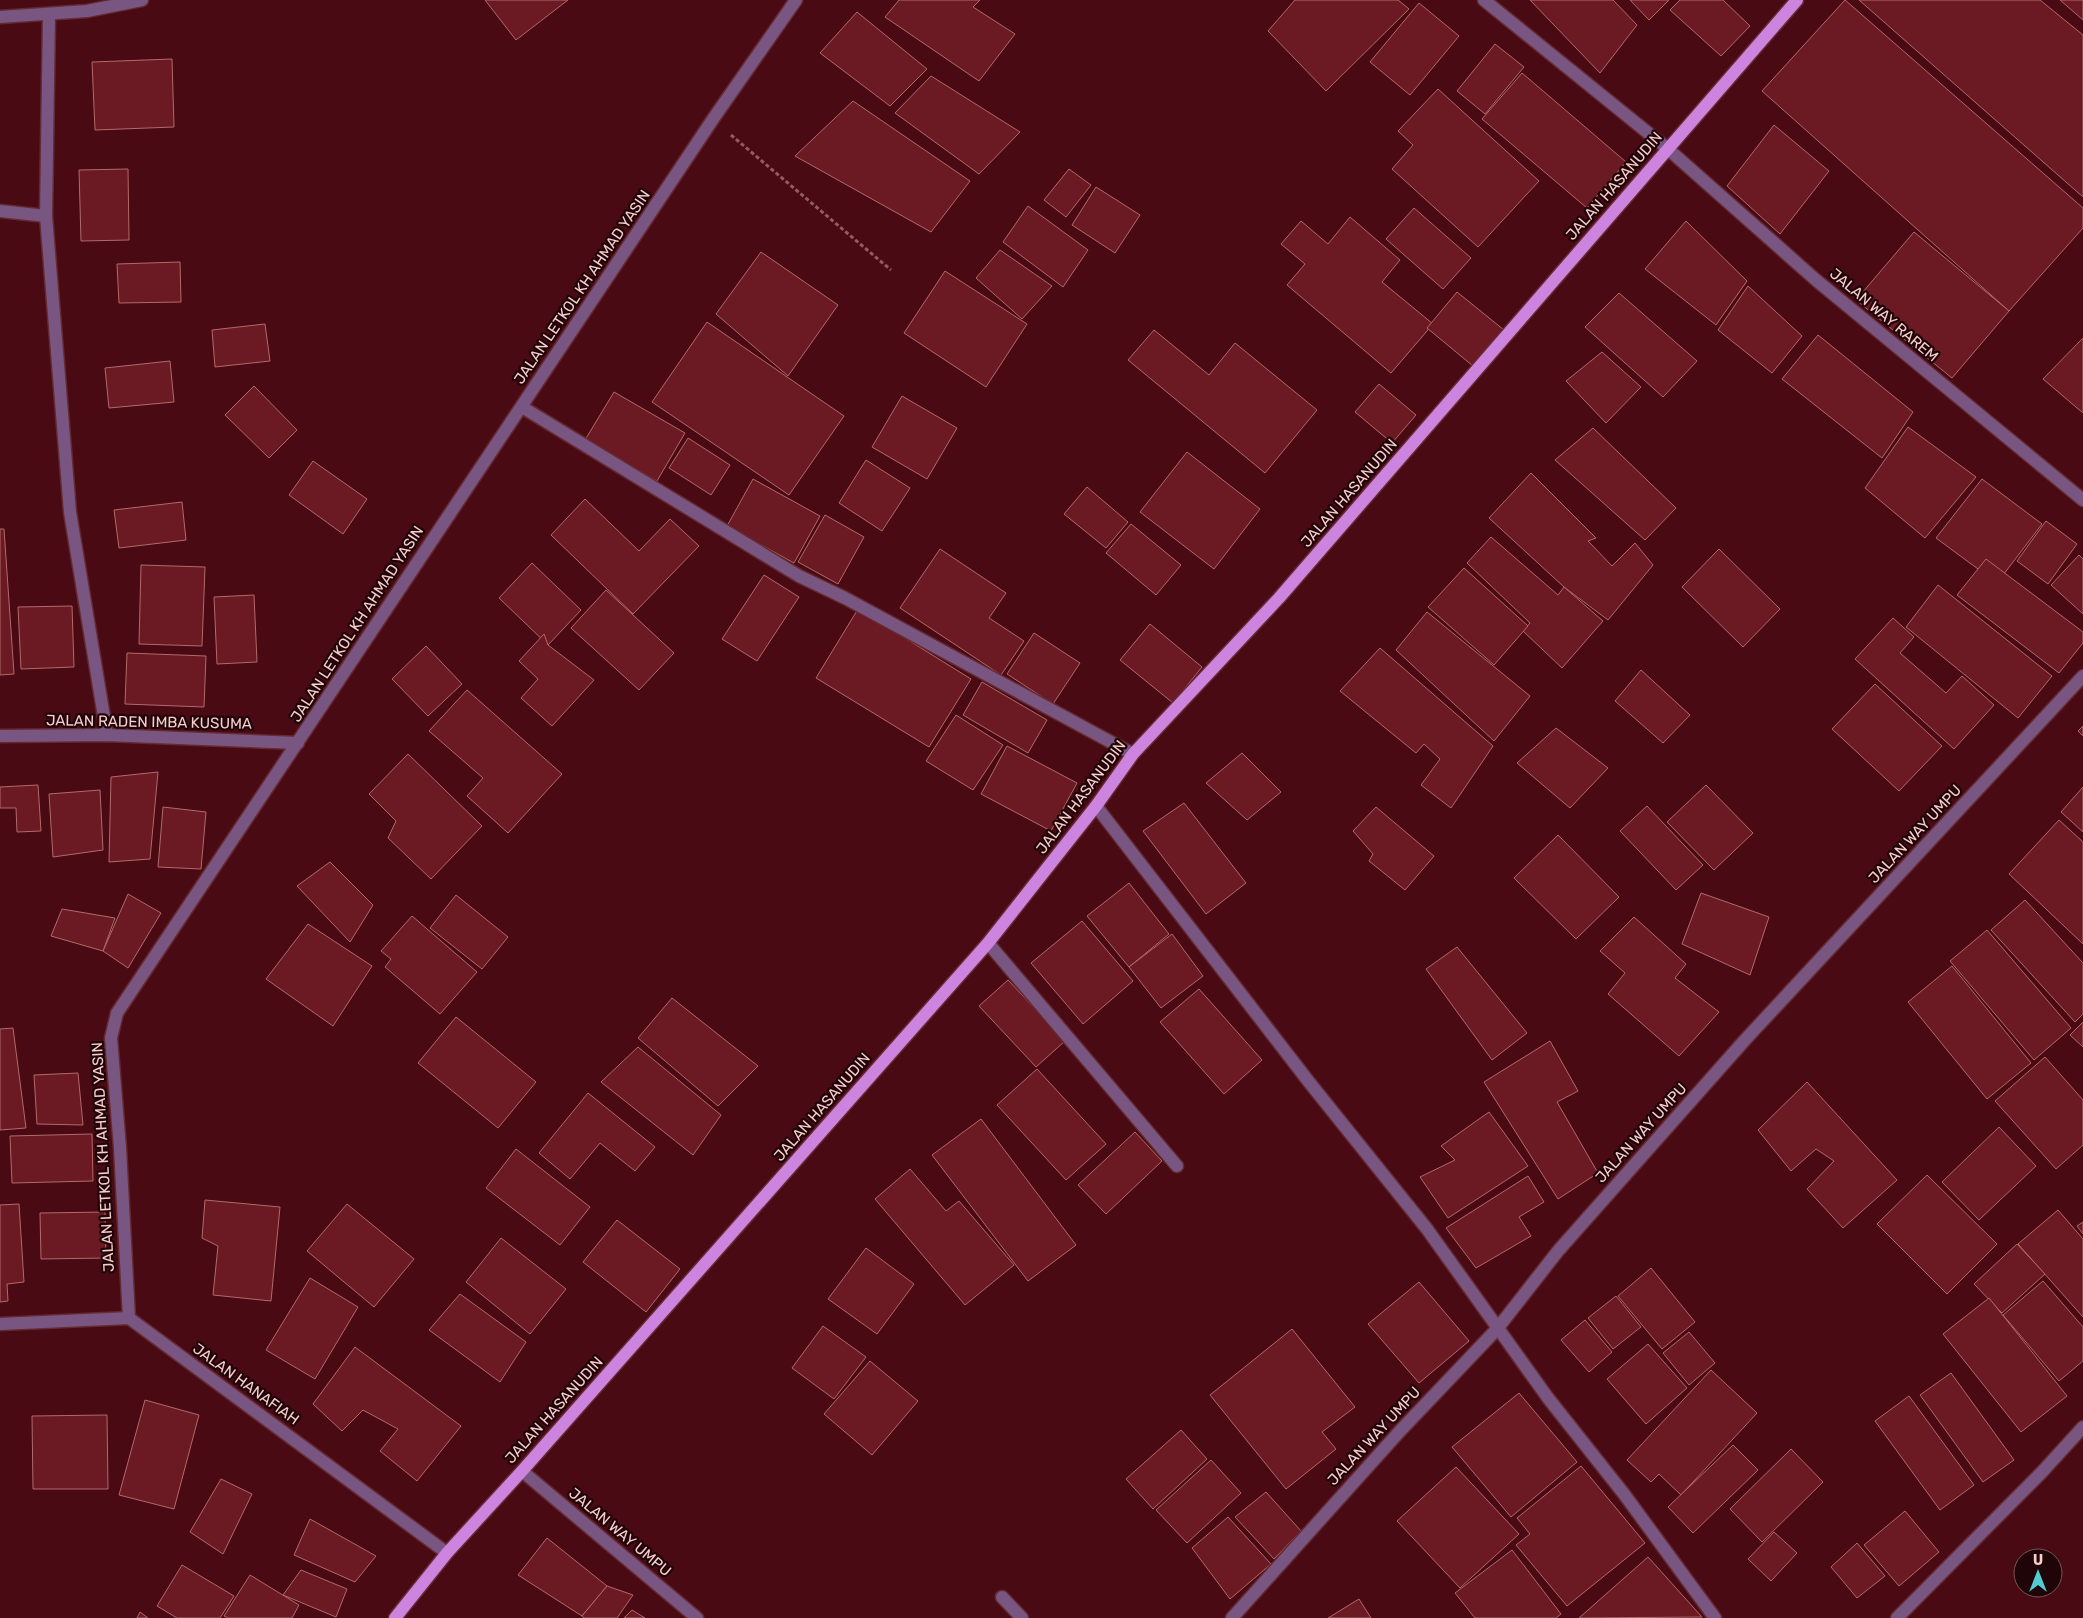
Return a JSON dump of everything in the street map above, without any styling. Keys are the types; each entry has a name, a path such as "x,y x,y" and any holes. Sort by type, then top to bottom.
{"main road":[{"name":"JALAN HASANUDIN","path":"395,1618 446,1553 522,1471 988,943 1096,806 1133,754 1279,598 1797,0"}],"street":[{"path":"0,18 87,11 142,0"},
{"name":"JALAN LETKOL KH AHMAD YASIN","path":"129,1318 120,1148 111,1038 117,1013 713,119 796,0"},
{"name":"JALAN WAY RAREM","path":"1484,0 1668,149 1816,280 2083,500"},
{"path":"50,15 46,216 70,512 107,735"},
{"path":"0,211 46,216"},
{"path":"522,407 799,576 846,598 1133,754"},
{"name":"JALAN WAY UMPU","path":"1232,1618 1400,1430 1497,1329 1558,1250 1744,1041 2083,676"},
{"name":"JALAN RADEN IMBA KUSUMA","path":"0,736 107,735 298,744"},
{"path":"1096,806 1309,1082 1427,1229 1548,1398 1624,1494 1716,1618"},
{"path":"988,943 1177,1166"},
{"path":"0,1324 129,1318"},
{"name":"JALAN HANAFIAH","path":"129,1318 446,1553"},
{"path":"1897,1618 2042,1472 2083,1427"},
{"name":"JALAN WAY UMPU","path":"522,1471 697,1618"},
{"path":"1002,1596 1022,1618"}],"path":[{"path":"713,119 891,270"}],"building":[{"path":"485,0 568,0 516,40"},
{"path":"899,0 980,0 973,7 1015,34 979,81 885,17"},
{"path":"1295,0 1398,0 1409,9 1326,91 1268,31"},
{"path":"1530,0 1613,0 1637,25 1600,73"},
{"path":"1630,0 1669,0 1649,20"},
{"path":"1680,0 1723,0 1750,26 1721,56 1670,10"},
{"path":"1845,0 2083,208 2083,228 2009,311 1762,91"},
{"path":"1859,0 2040,0 2083,35 2083,197"},
{"path":"2060,0 2083,0 2083,20"},
{"path":"1419,3 1459,36 1410,95 1370,62"},
{"path":"857,12 927,69 890,106 820,53"},
{"path":"1495,44 1524,67 1485,114 1457,91"},
{"path":"172,59 174,127 95,130 92,62"},
{"path":"1522,73 1626,162 1587,208 1482,119"},
{"path":"931,76 1020,132 979,174 895,113"},
{"path":"1438,89 1539,181 1478,247 1392,169 1413,145 1398,131"},
{"path":"853,101 970,181 931,232 795,156"},
{"path":"1774,125 1829,171 1780,234 1727,186"},
{"path":"128,169 129,240 81,241 79,170"},
{"path":"1069,169 1091,185 1066,217 1044,200"},
{"path":"1096,187 1140,215 1115,253 1072,225"},
{"path":"1028,206 1088,250 1063,287 1003,242"},
{"path":"1414,208 1471,258 1443,289 1386,239"},
{"path":"1350,217 1400,260 1382,282 1433,324 1391,373 1287,285 1305,264 1281,244 1301,221 1328,244"},
{"path":"1686,221 1747,281 1716,325 1645,269"},
{"path":"1914,232 2009,311 1952,378 1856,300"},
{"path":"1000,250 1052,286 1022,319 976,278"},
{"path":"761,252 838,305 788,376 716,314"},
{"path":"180,262 181,302 119,303 117,264"},
{"path":"945,271 1027,324 986,387 904,333"},
{"path":"1748,286 1802,336 1772,373 1718,330"},
{"path":"1457,292 1504,330 1473,366 1427,328"},
{"path":"1619,293 1697,361 1663,397 1585,327"},
{"path":"707,322 844,416 789,495 652,402"},
{"path":"265,324 270,361 215,367 212,330"},
{"path":"1154,330 1209,375 1235,343 1317,410 1265,473 1128,360"},
{"path":"1818,335 1913,412 1882,458 1782,379"},
{"path":"2083,338 2083,413 2043,379"},
{"path":"1602,352 1641,387 1606,423 1566,381"},
{"path":"170,361 174,402 109,408 105,368"},
{"path":"1379,384 1416,415 1392,443 1355,412"},
{"path":"254,386 297,430 269,458 225,415"},
{"path":"614,392 685,433 657,481 585,440"},
{"path":"902,396 957,428 927,479 872,447"},
{"path":"1908,427 1976,477 1925,538 1865,488"},
{"path":"1593,428 1676,508 1645,540 1555,460"},
{"path":"688,438 730,465 711,495 669,468"},
{"path":"1187,452 1260,509 1214,569 1140,512"},
{"path":"866,460 910,488 882,531 839,503"},
{"path":"313,461 367,499 343,534 289,495"},
{"path":"1531,473 1596,538 1588,541 1612,566 1635,543 1653,565 1608,620 1564,587 1489,518"},
{"path":"753,479 820,516 794,563 727,526"},
{"path":"1982,479 2042,524 1997,583 1936,538"},
{"path":"1087,487 1128,522 1106,548 1064,514"},
{"path":"585,499 639,551 670,519 699,546 633,614 551,535"},
{"path":"182,502 186,540 119,548 114,510"},
{"path":"825,515 864,537 838,584 798,562"},
{"path":"2046,521 2077,544 2048,584 2017,561"},
{"path":"1131,524 1181,565 1156,595 1106,553"},
{"path":"0,529 4,529 14,674 0,675"},
{"path":"1491,537 1558,595 1564,587 1603,621 1562,668 1523,631 1530,623 1467,563"},
{"path":"940,549 1006,593 989,618 1024,641 1001,675 900,608"},
{"path":"1719,549 1780,609 1743,647 1682,587"},
{"path":"2079,555 2083,559 2083,614 2051,585"},
{"path":"1986,559 2083,632 2083,643 2059,673 1957,595"},
{"path":"532,563 581,610 548,645 499,598"},
{"path":"141,565 205,567 202,646 139,644"},
{"path":"1464,568 1528,626 1494,665 1428,607"},
{"path":"764,575 799,597 757,661 722,639"},
{"path":"1938,585 2052,676 2018,718 1906,627"},
{"path":"606,590 674,653 639,690 571,628"},
{"path":"254,595 257,662 217,664 214,597"},
{"path":"72,606 74,667 21,669 18,607"},
{"path":"858,609 971,679 929,747 816,678"},
{"path":"1427,612 1530,696 1494,741 1396,650"},
{"path":"1893,618 1914,637 1900,653 1946,693 1962,676 1994,705 1954,749 1855,659"},
{"path":"1150,624 1202,667 1173,703 1120,660"},
{"path":"1034,633 1080,663 1053,704 1007,674"},
{"path":"544,634 548,645 594,680 552,726 521,698 538,679 519,661"},
{"path":"426,646 462,684 428,716 392,679"},
{"path":"1380,648 1493,746 1451,808 1421,785 1440,759 1424,744 1416,753 1340,691"},
{"path":"127,653 206,656 204,707 125,704"},
{"path":"1641,670 1690,715 1663,743 1615,701"},
{"path":"982,682 1047,720 1028,753 963,715"},
{"path":"1875,684 1942,746 1899,791 1832,729"},
{"path":"467,690 562,774 508,833 467,796 483,778 429,731"},
{"path":"956,715 1003,745 973,790 926,761"},
{"path":"2083,726 2083,736 2078,731"},
{"path":"1556,728 1608,768 1570,808 1517,763"},
{"path":"1007,746 1077,783 1051,831 981,794"},
{"path":"1242,753 1281,792 1247,820 1206,783"},
{"path":"408,754 482,826 431,879 388,838 396,821 369,794"},
{"path":"158,772 150,859 109,862 111,777"},
{"path":"38,785 41,831 17,832 16,808 0,808 0,787"},
{"path":"1706,785 1753,833 1714,870 1667,822"},
{"path":"2083,787 2083,832 2061,812"},
{"path":"100,790 103,850 53,857 49,794"},
{"path":"1184,803 1246,883 1206,914 1143,831"},
{"path":"1647,806 1703,865 1676,890 1620,831"},
{"path":"163,807 206,812 201,869 158,867"},
{"path":"1376,807 1434,856 1405,890 1369,861 1373,854 1353,831"},
{"path":"2059,820 2083,842 2083,944 2009,874"},
{"path":"1558,835 1619,897 1576,939 1514,878"},
{"path":"330,862 373,905 350,942 297,886"},
{"path":"1129,883 1169,934 1129,967 1087,916"},
{"path":"1701,893 1769,917 1750,975 1682,944"},
{"path":"128,894 161,913 128,968 103,951"},
{"path":"456,895 508,937 482,969 430,928"},
{"path":"2025,900 2083,963 2083,1014 2075,1022 1991,930"},
{"path":"62,909 115,918 103,951 51,936"},
{"path":"412,916 477,972 440,1014 385,967 391,959 381,951"},
{"path":"1634,917 1686,964 1675,978 1719,1012 1679,1056 1608,994 1625,973 1600,951"},
{"path":"1082,921 1133,981 1083,1024 1031,963"},
{"path":"308,924 372,966 333,1026 266,979"},
{"path":"1987,930 2071,1028 2034,1060 1950,961"},
{"path":"1172,934 1203,976 1161,1008 1129,967"},
{"path":"1457,947 1527,1033 1492,1060 1426,969"},
{"path":"1952,966 2031,1063 1987,1099 1908,1002"},
{"path":"1008,980 1065,1041 1036,1067 979,1006"},
{"path":"1199,989 1262,1060 1224,1094 1160,1022"},
{"path":"672,998 758,1066 718,1106 638,1038"},
{"path":"456,1017 536,1082 498,1128 418,1063"},
{"path":"2083,1022 2083,1047 2070,1035"},
{"path":"13,1028 26,1128 0,1130 0,1029"},
{"path":"1550,1041 1578,1091 1557,1102 1598,1173 1558,1199 1484,1082"},
{"path":"638,1047 721,1115 693,1155 601,1082"},
{"path":"2045,1057 2083,1100 2083,1145 2056,1169 1995,1101"},
{"path":"1037,1069 1106,1144 1066,1180 997,1105"},
{"path":"78,1073 83,1125 37,1124 34,1075"},
{"path":"1807,1082 1897,1180 1843,1228 1807,1189 1834,1161 1816,1149 1791,1171 1758,1130"},
{"path":"588,1093 655,1147 635,1171 600,1143 570,1179 539,1153"},
{"path":"1489,1112 1528,1166 1448,1218 1420,1177 1455,1160 1441,1146"},
{"path":"981,1119 1076,1245 1028,1281 932,1155"},
{"path":"1999,1127 2036,1166 1979,1220 1942,1182"},
{"path":"1135,1132 1162,1161 1106,1214 1078,1185"},
{"path":"92,1134 93,1181 12,1183 10,1136"},
{"path":"516,1149 590,1207 560,1245 486,1188"},
{"path":"910,1169 946,1211 959,1201 1014,1265 965,1305 875,1199"},
{"path":"1927,1175 1997,1244 1947,1294 1877,1224"},
{"path":"1528,1176 1544,1202 1519,1217 1531,1236 1476,1268 1446,1228"},
{"path":"205,1200 280,1207 271,1301 213,1295 218,1246 202,1238"},
{"path":"19,1204 24,1282 7,1284 8,1301 0,1302 0,1205"},
{"path":"347,1204 414,1259 374,1307 307,1251"},
{"path":"2058,1210 2083,1239 2083,1317 2018,1244"},
{"path":"105,1212 106,1258 41,1259 40,1213"},
{"path":"617,1220 680,1269 646,1312 583,1262"},
{"path":"2083,1222 2083,1234 2077,1226"},
{"path":"501,1238 566,1289 530,1334 466,1282"},
{"path":"2017,1244 2045,1274 2002,1313 1974,1284"},
{"path":"866,1248 914,1284 877,1334 828,1299"},
{"path":"1651,1268 1695,1322 1662,1349 1618,1296"},
{"path":"310,1278 358,1307 315,1379 266,1350"},
{"path":"2043,1281 2083,1327 2083,1361 2059,1381 2003,1315"},
{"path":"1419,1282 1469,1341 1419,1383 1368,1324"},
{"path":"460,1294 526,1342 500,1382 429,1330"},
{"path":"1616,1296 1641,1327 1613,1349 1588,1318"},
{"path":"1989,1298 2067,1396 2021,1432 1943,1334"},
{"path":"1585,1320 1612,1352 1589,1372 1561,1340"},
{"path":"823,1326 866,1357 834,1399 792,1368"},
{"path":"1292,1329 1355,1407 1322,1432 1336,1449 1286,1489 1210,1395"},
{"path":"1689,1332 1715,1363 1689,1385 1663,1353"},
{"path":"1648,1344 1687,1388 1646,1424 1607,1379"},
{"path":"355,1347 461,1426 417,1481 380,1451 398,1429 363,1410 342,1431 313,1404"},
{"path":"870,1361 918,1401 872,1455 824,1414"},
{"path":"1711,1370 1757,1413 1681,1495 1659,1474 1651,1482 1627,1460"},
{"path":"1951,1373 2014,1460 1983,1482 1920,1395"},
{"path":"1519,1393 1577,1462 1511,1517 1452,1447"},
{"path":"1909,1396 1974,1485 1940,1510 1875,1421"},
{"path":"145,1400 199,1415 174,1509 119,1495"},
{"path":"107,1415 108,1489 33,1489 32,1416"},
{"path":"1181,1430 1207,1459 1153,1509 1126,1479"},
{"path":"1733,1445 1758,1470 1693,1533 1668,1507"},
{"path":"1791,1449 1823,1482 1762,1542 1730,1509"},
{"path":"1211,1460 1241,1493 1187,1543 1156,1510"},
{"path":"1581,1466 1645,1543 1567,1606 1516,1545 1530,1534 1517,1518"},
{"path":"1456,1467 1519,1534 1460,1588 1397,1521"},
{"path":"221,1479 252,1494 223,1554 190,1532"},
{"path":"1266,1492 1301,1531 1274,1559 1235,1517"},
{"path":"1905,1511 1939,1552 1899,1586 1864,1545"},
{"path":"1228,1517 1271,1564 1230,1599 1192,1548"},
{"path":"310,1519 376,1556 355,1582 294,1555"},
{"path":"1774,1532 1797,1553 1771,1581 1748,1559"},
{"path":"547,1538 607,1586 582,1616 518,1575"},
{"path":"1857,1543 1885,1576 1857,1598 1831,1567"},
{"path":"1512,1550 1561,1614 1556,1618 1475,1618 1455,1593"},
{"path":"1648,1557 1702,1617 1579,1618"},
{"path":"182,1565 234,1596 220,1618 177,1618 157,1606"},
{"path":"301,1570 347,1589 336,1617 283,1595"},
{"path":"250,1575 299,1605 292,1618 228,1618 224,1616"},
{"path":"607,1586 633,1595 617,1618 584,1618 582,1616"},
{"path":"1359,1599 1371,1618 1328,1618"},
{"path":"632,1610 645,1618 624,1618"},
{"path":"140,1612 148,1618 137,1618"}]}
